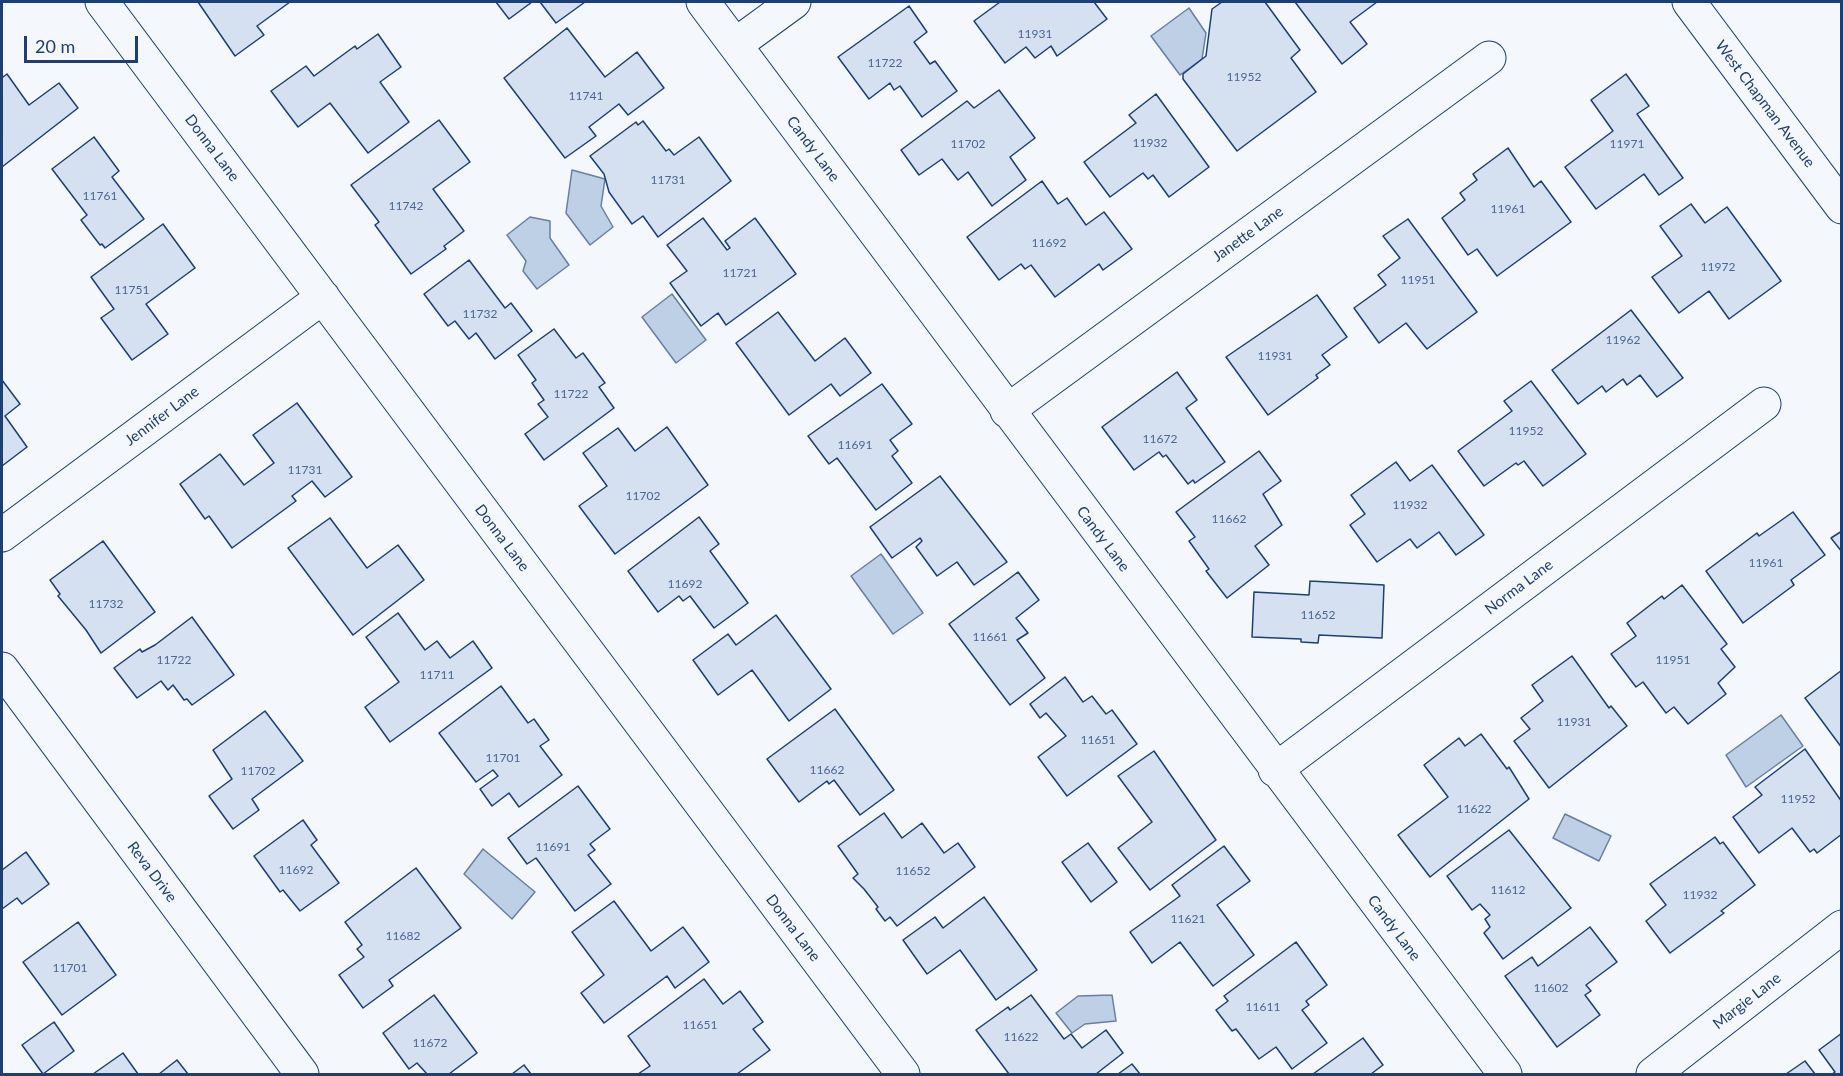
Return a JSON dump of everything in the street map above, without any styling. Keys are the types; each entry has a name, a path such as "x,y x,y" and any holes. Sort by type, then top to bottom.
{"street":[{"name":"Donna Lane","path":"102,2 903,1074"},
{"name":"Candy Lane","path":"703,2 1275,770 1505,1074"},
{"path":"735,45 794,2"},
{"name":"West Chapman Avenue","path":"1689,2 1842,207"},
{"name":"Janette Lane","path":"1007,411 1489,58"},
{"name":"Jennifer Lane","path":"2,535 322,297"},
{"name":"Norma Lane","path":"1275,770 1764,404"},
{"name":"Reva Drive","path":"2,669 302,1074"},
{"name":"Margie Lane","path":"1653,1074 1842,927"}],"water":[{"path":"1189,8 1206,33 1202,59 1180,75 1151,36"},
{"path":"572,170 605,179 601,206 613,227 590,245 566,213"},
{"path":"530,217 550,221 550,238 569,265 537,289 523,271 526,261 507,235"},
{"path":"672,294 706,340 676,363 642,317"},
{"path":"881,554 923,613 893,634 851,576"},
{"path":"1781,715 1803,746 1746,787 1726,755"},
{"path":"1565,814 1611,836 1599,861 1553,838"},
{"path":"483,849 535,892 512,919 464,874"},
{"path":"1112,995 1116,1021 1085,1024 1072,1033 1056,1013 1078,996"}],"building":[{"path":"198,2 290,2 257,26 264,35 235,56"},
{"path":"496,2 532,2 509,19"},
{"path":"540,2 585,2 556,23"},
{"path":"1000,2 1094,2 1107,19 1057,56 1051,46 1035,58 1026,47 1005,63 974,21"},
{"path":"1222,2 1265,2 1300,50 1291,58 1316,92 1237,151 1183,79 1183,74 1206,56 1212,9"},
{"path":"1295,2 1377,2 1350,22 1367,44 1342,64"},
{"path":"909,6 927,32 914,42 930,64 935,61 957,91 922,117 900,86 894,90 890,83 869,99 838,57"},
{"path":"567,28 605,77 637,52 664,88 628,115 619,104 589,127 596,136 565,158 504,78"},
{"path":"378,34 401,67 380,82 409,122 368,153 330,103 298,127 271,91 306,66 314,76 355,46 357,49"},
{"path":"7,74 29,105 59,83 78,108 2,167 2,75 3,77"},
{"path":"1626,74 1649,106 1637,114 1683,178 1659,195 1644,174 1596,209 1565,167 1613,131 1591,100"},
{"path":"999,90 1035,138 1010,157 1026,180 992,206 968,172 958,180 942,159 919,175 901,150 967,101 974,108"},
{"path":"1156,94 1209,167 1169,197 1153,175 1148,179 1143,173 1110,197 1084,162 1136,123 1129,115"},
{"path":"439,120 470,162 433,189 464,231 444,246 446,249 411,274 375,225 379,222 351,185"},
{"path":"643,121 666,151 669,149 674,155 699,137 731,181 658,237 643,216 632,224 609,192 604,174 590,156 636,122 638,125"},
{"path":"94,137 119,171 112,177 144,219 105,248 102,244 100,245 81,220 87,215 52,169"},
{"path":"1508,148 1534,187 1541,181 1571,222 1497,276 1477,249 1468,255 1442,218 1465,200 1460,193 1477,180 1473,174"},
{"path":"1042,181 1058,204 1067,198 1086,225 1104,212 1132,249 1103,270 1099,264 1055,297 1031,265 1025,269 1021,264 999,280 967,237"},
{"path":"1691,204 1705,223 1727,207 1781,281 1729,319 1709,291 1679,313 1652,277 1682,256 1660,226"},
{"path":"703,218 727,250 730,248 725,241 755,218 796,274 726,325 718,313 701,326 670,283 687,271 667,245"},
{"path":"1408,219 1477,312 1427,349 1406,323 1379,343 1354,308 1386,285 1378,275 1400,258 1383,236"},
{"path":"163,224 195,268 146,304 168,334 132,360 101,318 114,309 91,277"},
{"path":"469,260 505,308 511,303 532,331 495,359 476,333 469,339 455,321 448,326 424,294"},
{"path":"1317,295 1347,337 1322,355 1330,365 1316,375 1318,378 1268,415 1226,357"},
{"path":"1631,310 1683,378 1657,397 1640,375 1627,385 1623,379 1606,392 1602,386 1578,404 1552,370"},
{"path":"778,312 815,361 845,338 871,373 840,396 831,384 789,415 736,343"},
{"path":"554,329 576,358 583,353 605,383 599,387 614,408 544,460 525,434 548,417 538,404 544,400 532,383 536,380 518,355"},
{"path":"1177,372 1197,400 1186,408 1225,462 1195,483 1193,480 1188,484 1166,455 1163,457 1159,452 1134,470 1102,427"},
{"path":"2,380 20,404 5,416 27,447 2,466"},
{"path":"1531,381 1586,454 1543,486 1524,461 1518,465 1516,463 1484,486 1458,451 1512,411 1504,401"},
{"path":"882,384 912,424 890,440 898,451 892,456 912,483 876,510 837,458 829,464 808,436"},
{"path":"297,403 352,477 325,497 312,481 292,496 296,501 232,548 209,516 205,519 180,484 220,454 244,485 274,463 253,435"},
{"path":"667,427 708,485 615,554 579,506 607,486 583,453 618,428 635,451"},
{"path":"1259,451 1281,481 1263,494 1282,525 1255,546 1269,565 1227,598 1206,571 1209,569 1189,541 1195,537 1176,512"},
{"path":"1396,462 1410,481 1432,465 1484,535 1456,555 1439,532 1417,548 1410,539 1377,562 1350,525 1365,514 1351,495"},
{"path":"940,476 1007,562 974,585 957,562 937,576 916,547 922,541 920,538 892,558 870,527"},
{"path":"1793,512 1825,555 1791,580 1794,585 1743,623 1706,571 1757,533 1759,536"},
{"path":"699,517 719,544 710,551 748,603 714,628 690,596 683,601 679,596 658,612 628,571"},
{"path":"330,518 367,568 398,545 424,580 353,635 288,548"},
{"path":"1842,531 1842,552 1831,538"},
{"path":"103,541 155,612 101,653 86,630 58,596 60,594 50,580"},
{"path":"1018,572 1039,600 1016,618 1028,633 1017,640 1045,678 1010,705 949,624"},
{"path":"1310,581 1384,585 1382,638 1319,635 1318,643 1301,642 1301,639 1252,637 1254,592 1309,595"},
{"path":"1682,585 1727,644 1721,649 1735,667 1718,683 1726,694 1688,724 1674,707 1666,713 1643,682 1636,687 1611,654 1636,636 1627,623 1662,596 1664,599"},
{"path":"398,613 425,650 437,641 450,658 473,641 492,668 390,742 365,707 399,682 366,637"},
{"path":"776,615 831,689 789,721 752,670 718,695 693,660 728,634 736,645"},
{"path":"192,617 234,675 192,705 187,699 184,700 173,685 168,690 161,681 137,698 114,668 140,649 142,652 155,645"},
{"path":"1572,656 1609,708 1611,706 1627,726 1549,788 1514,741 1530,729 1521,718 1543,701 1532,685"},
{"path":"1842,670 1842,748 1805,698"},
{"path":"1065,677 1083,702 1092,696 1106,714 1112,710 1137,744 1067,796 1038,757 1066,736 1046,713 1040,718 1030,704"},
{"path":"501,686 528,723 534,719 549,740 540,746 562,775 519,807 509,793 492,806 480,789 498,776 493,770 476,782 439,733"},
{"path":"835,709 894,790 860,815 834,780 829,784 827,781 799,802 767,759"},
{"path":"265,711 303,761 252,799 259,810 233,829 209,796 232,779 213,750"},
{"path":"1481,734 1507,769 1509,767 1529,799 1430,877 1398,835 1448,797 1424,765 1459,738 1465,746"},
{"path":"1805,749 1842,802 1842,834 1817,853 1814,849 1810,852 1792,828 1759,853 1733,817 1762,795 1755,787"},
{"path":"1154,751 1216,840 1150,890 1118,848 1152,822 1118,776"},
{"path":"578,786 610,829 590,844 595,850 588,855 611,884 575,911 536,858 527,864 508,838"},
{"path":"884,813 902,838 922,823 944,853 958,843 975,867 897,926 890,917 885,921 876,909 878,907 853,878 858,874 838,846"},
{"path":"303,820 317,840 311,845 339,883 300,911 283,890 280,892 254,856"},
{"path":"1509,830 1571,908 1503,959 1484,933 1490,927 1485,919 1490,915 1480,904 1472,910 1447,876"},
{"path":"1715,837 1720,844 1723,842 1755,885 1721,911 1724,913 1670,953 1646,921 1666,905 1650,884"},
{"path":"1088,843 1117,882 1091,902 1062,862"},
{"path":"1224,846 1250,881 1217,905 1254,955 1213,986 1180,942 1152,963 1130,932 1180,896 1172,885"},
{"path":"26,852 49,884 22,904 17,898 2,909 2,870"},
{"path":"416,868 461,928 389,980 393,986 363,1008 339,975 364,957 357,949 362,945 345,922"},
{"path":"984,897 1037,970 996,1000 960,950 927,974 903,940 935,917 943,928"},
{"path":"614,901 651,951 683,927 709,962 675,988 667,976 604,1023 581,993 604,975 572,932"},
{"path":"78,922 116,975 62,1015 23,962"},
{"path":"1590,927 1617,962 1586,985 1591,991 1585,995 1600,1015 1557,1047 1505,976 1532,957 1538,966"},
{"path":"1296,942 1327,985 1306,1001 1309,1005 1302,1010 1327,1043 1292,1069 1276,1047 1259,1059 1236,1029 1232,1031 1216,1010 1228,1001 1224,996"},
{"path":"704,979 723,1004 740,991 763,1022 753,1029 770,1050 737,1074 638,1074 650,1066 628,1036"},
{"path":"434,995 477,1053 449,1074 427,1074 417,1063 409,1069 383,1033"},
{"path":"1031,995 1064,1039 1071,1034 1082,1048 1106,1030 1123,1053 1096,1074 1009,1074 976,1030 1008,1007 1010,1010"},
{"path":"54,1022 74,1051 43,1074 22,1045"},
{"path":"1842,1033 1842,1074 1832,1074 1835,1072 1819,1050"},
{"path":"1363,1038 1383,1065 1371,1074 1313,1074"},
{"path":"123,1053 138,1074 93,1074"},
{"path":"177,1060 188,1074 159,1074"},
{"path":"1805,1061 1815,1074 1786,1074"},
{"path":"1132,1064 1140,1074 1118,1074"},
{"path":"524,1065 531,1074 512,1074"}]}
